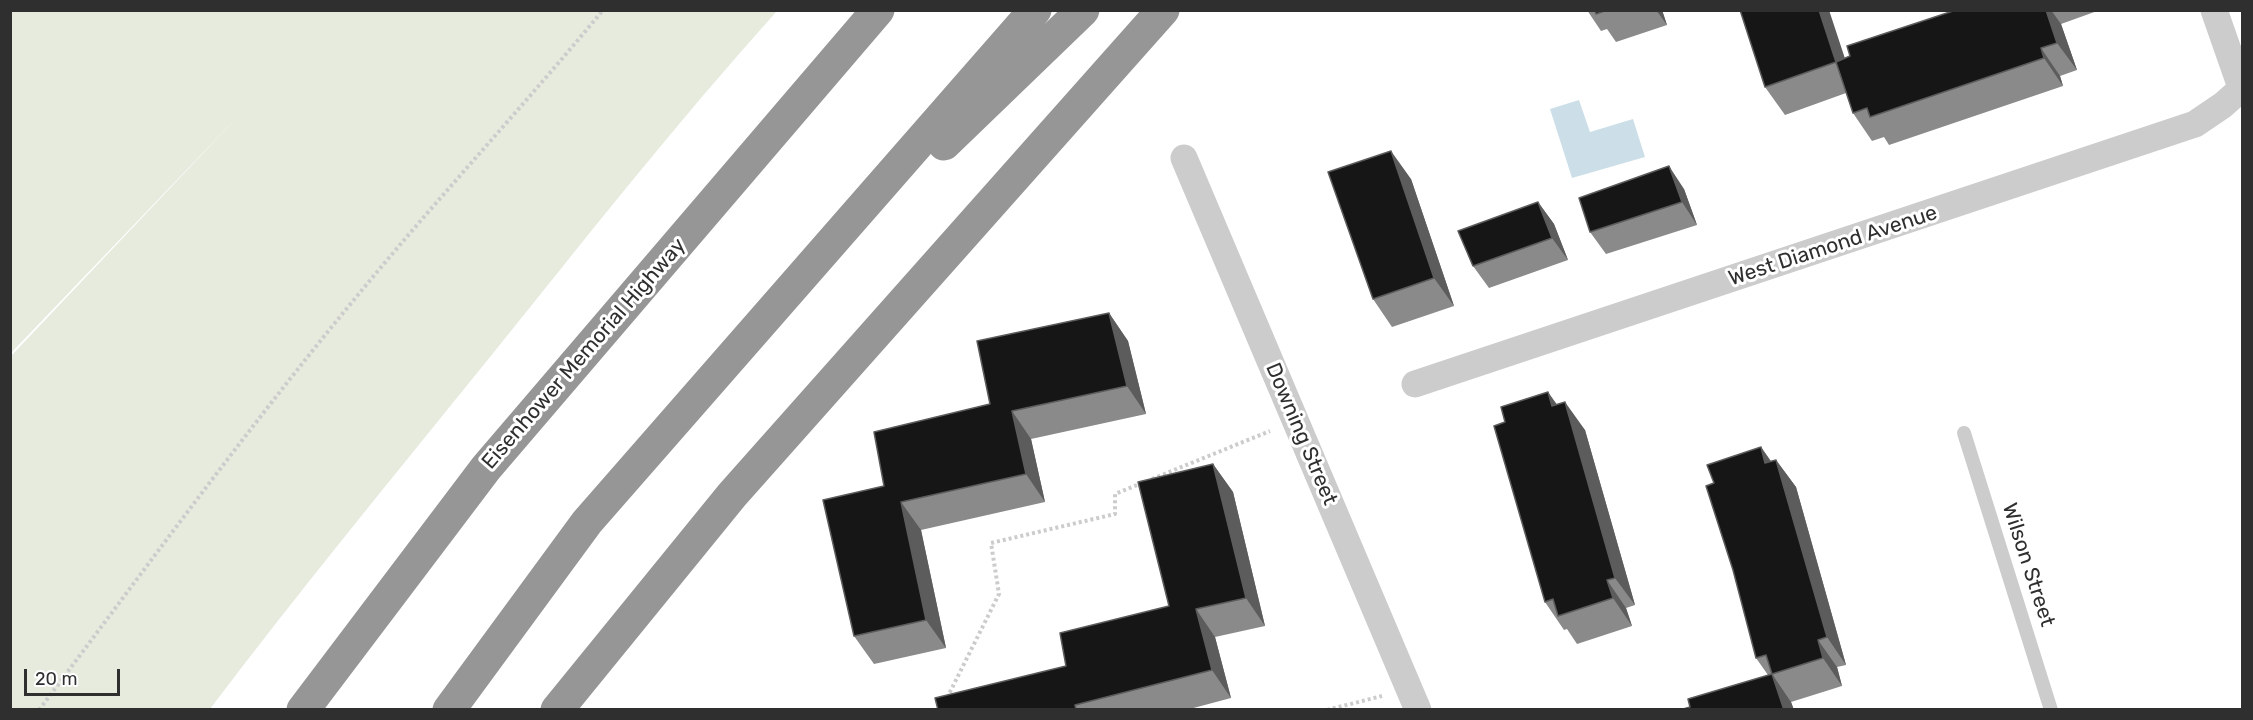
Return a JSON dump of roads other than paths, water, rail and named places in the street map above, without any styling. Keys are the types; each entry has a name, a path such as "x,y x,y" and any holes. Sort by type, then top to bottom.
{"highway":[{"name":"Eisenhower Memorial Highway","path":"303,710 486,468 879,10"},
{"path":"449,710 588,522 1035,10"},
{"path":"797,285 1083,10"},
{"path":"557,710 732,495 1163,10"}],"street":[{"name":"West Diamond Avenue","path":"1415,384 2195,124 2242,90 2214,10"},
{"name":"Downing Street","path":"1184,158 1413,700"}],"lane":[{"name":"Wilson Street","path":"1964,433 2051,710"}]}
